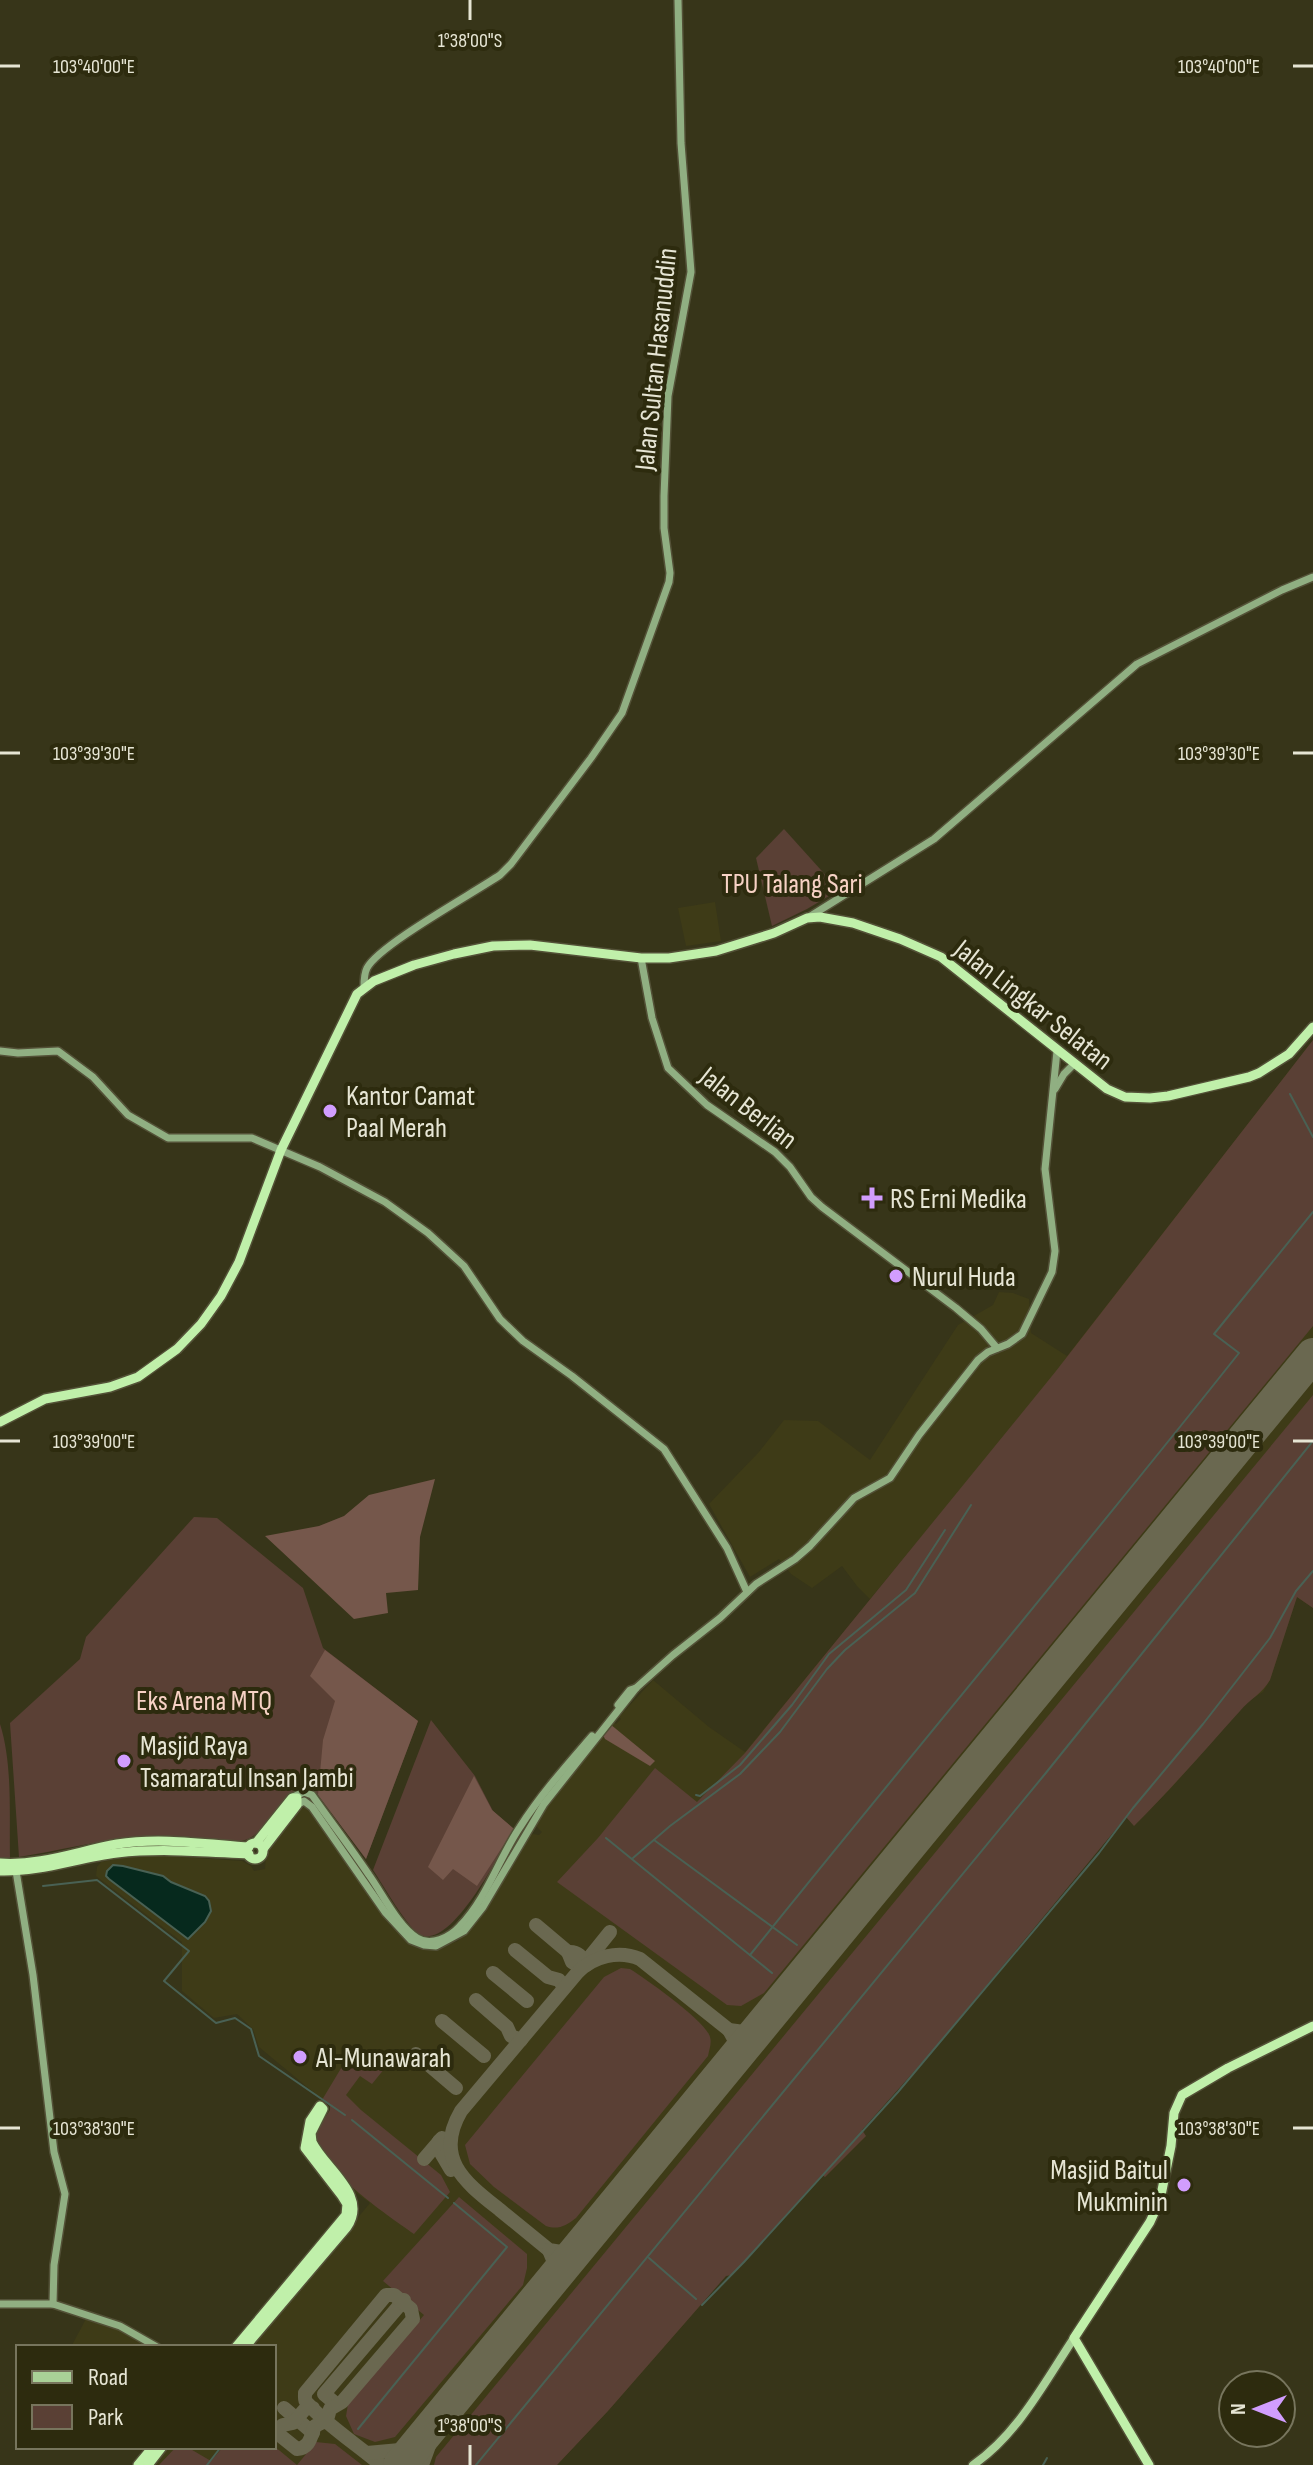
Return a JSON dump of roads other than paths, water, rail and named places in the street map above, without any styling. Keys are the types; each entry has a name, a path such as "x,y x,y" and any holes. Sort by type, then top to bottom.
{"highway":[{"path":"0,1422 45,1399 127,1382 152,1369 201,1324 221,1296 239,1262 281,1150 352,1004 364,987 414,965 505,945 669,958 710,952 774,933 807,918"},
{"name":"Jalan Lingkar Selatan","path":"807,918 853,923 941,957 1074,1064 1107,1089 1125,1097 1168,1096 1259,1073 1289,1054 1313,1027"},
{"path":"0,1871 48,1868 114,1853 146,1850 254,1848 294,1801"},
{"path":"0,1863 45,1860 143,1841 254,1848"},
{"path":"1149,2465 1074,2338 1150,2222 1160,2200 1174,2113 1182,2095 1228,2068 1313,2026"},
{"path":"238,2345 346,2215 347,2204 323,2164 311,2138 323,2109 319,2106 310,2121 305,2148 323,2164 352,2199 354,2214 247,2345"},
{"path":"138,2465 151,2449"},
{"path":"148,2465 160,2449"}],"main road":[{"path":"973,2465 1004,2440 1074,2338"}],"street":[{"name":"Jalan Sultan Hasanuddin","path":"364,987 367,967 386,949 500,875 511,864 591,758 622,713 669,582 664,528 668,396 691,272 681,143 678,0"},
{"path":"807,918 934,839 1137,664 1258,601 1313,577"},
{"name":"Jalan Berlian","path":"641,958 652,1018 668,1068 707,1105 775,1152 822,1207 945,1299 981,1329 997,1348"},
{"path":"0,1051 58,1051 93,1077 128,1115 168,1138 252,1138 385,1202 428,1233 464,1266 500,1319 514,1332 656,1441 674,1463 727,1548 747,1592"},
{"path":"294,1801 304,1792 312,1795 388,1911 410,1932 421,1940 438,1940 459,1927 477,1903 519,1828 630,1690 720,1618 747,1592 810,1546 854,1498 890,1478 919,1435 978,1360 1022,1334 1052,1272 1055,1251 1045,1169 1057,1051"},
{"path":"1052,1095 1074,1064"},
{"path":"16,1871 33,1975 54,2152 65,2194 54,2265 53,2304"},
{"path":"0,2304 53,2304 120,2326 153,2345"}],"waterway":[{"path":"1290,1094 1313,1137"},
{"path":"750,1955 1239,1353 1214,1334 1313,1212"},
{"path":"476,2465 1045,1774 1313,1441"},
{"path":"633,1858 740,1774 780,1732 845,1650 915,1593 971,1505"},
{"path":"696,1795 700,1796 740,1765 792,1705 829,1654 906,1590 945,1530"},
{"path":"702,2305 898,2092 1099,1853 1270,1638 1296,1591 1313,1571"},
{"path":"606,1838 772,1973"},
{"path":"654,1840 797,1945"},
{"path":"43,1886 97,1880 189,1951 164,1981 216,2023 235,2018 251,2029 259,2056 345,2115"},
{"path":"352,2120 448,2198"},
{"path":"358,2429 507,2247 454,2203"},
{"path":"649,2258 696,2299"},
{"path":"207,2465 219,2449"},
{"path":"1043,2465 1047,2458"}],"place":[{"name":"Kantor Camat Paal Merah","path":"330,1111"},
{"name":"RS Erni Medika","path":"872,1198"},
{"name":"Nurul Huda","path":"896,1276"},
{"name":"Masjid Raya Tsamaratul Insan Jambi","path":"124,1761"},
{"name":"Al-Munawarah","path":"300,2057"},
{"name":"Masjid Baitul Mukminin","path":"1184,2185"}],"park label":[{"name":"TPU Talang Sari","path":"792,883"},
{"name":"Eks Arena MTQ","path":"204,1700"}]}
